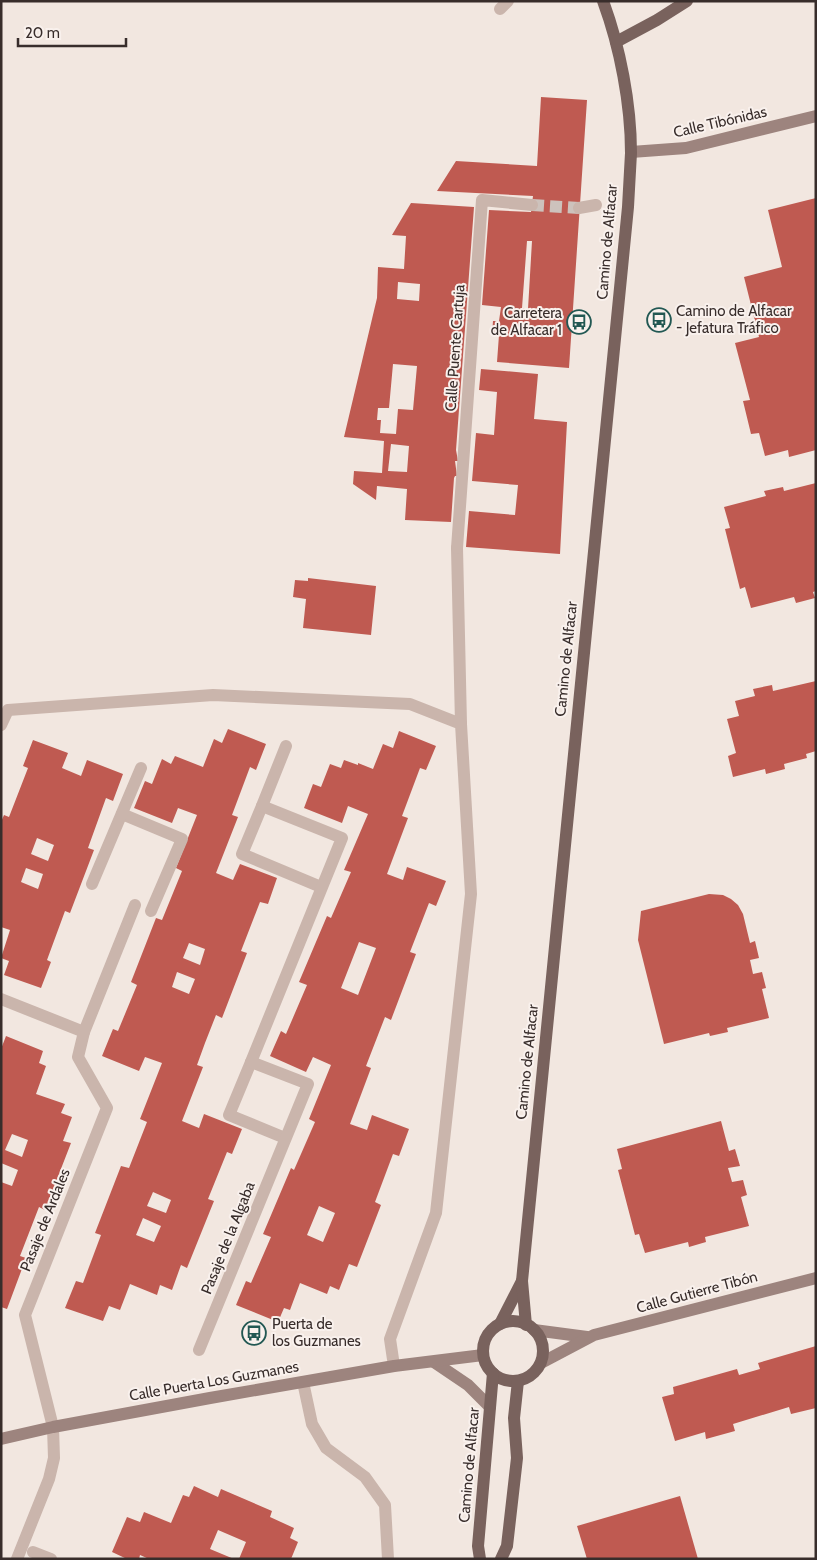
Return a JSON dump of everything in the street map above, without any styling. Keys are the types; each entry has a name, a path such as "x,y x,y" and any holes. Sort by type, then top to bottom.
{"main road":[{"name":"Camino de Alfacar","path":"530,1327 522,1281 628,207 631,152 627,99 616,42 603,1"},
{"path":"616,42 687,1"},
{"name":"Camino de Alfacar","path":"500,1324 522,1281"},
{"path":"518,1322 530,1327 539,1337 542,1345 543,1354 536,1371 529,1377 518,1381 501,1379 486,1365 483,1355 487,1337 500,1324 518,1322"},
{"name":"Camino de Alfacar","path":"480,1559 478,1546 493,1373"},
{"path":"501,1559 507,1546 517,1458 514,1418 518,1381"}],"street":[{"name":"Calle Tibónidas","path":"631,152 686,148 816,116"},
{"name":"Calle Puente Cartuja","path":"462,724 457,548 482,200 532,205"},
{"path":"580,208 596,205"},
{"path":"1,725 4,708 213,695 410,704 462,724 470,904 436,1213 390,1339 394,1366"},
{"path":"286,746 242,854 321,887"},
{"path":"92,884 141,768"},
{"path":"262,806 342,838 229,1115 285,1138"},
{"path":"122,814 182,839 151,911"},
{"name":"Pasaje de Ardales","path":"53,1427 25,1315 107,1108 78,1057 84,1032 135,905"},
{"path":"1,1000 84,1032"},
{"name":"Pasaje de la Algaba","path":"199,1350 308,1084 251,1062"},
{"name":"Calle Gutierre Tibón","path":"540,1363 587,1337 816,1278"},
{"name":"Calle Gutierre Tibón","path":"530,1327 587,1337"},
{"name":"Calle Puerta Los Guzmanes","path":"1,1439 53,1427 394,1366 483,1355"},
{"path":"434,1362 468,1385 490,1407"},
{"path":"303,1382 312,1424 326,1448 365,1477 385,1505 388,1559"},
{"path":"18,1559 49,1479 54,1458 53,1427"},
{"path":"33,1552 51,1559"}],"building":[{"path":"541,97 587,100 569,368 497,362 499,335 492,335 493,321 499,321 501,307 482,305 489,210 531,212 533,196 437,191 456,161 537,166","holes":["527,241 532,241 528,309 522,308"]},
{"path":"816,198 816,450 789,457 788,450 765,456 759,433 751,434 743,401 750,400 735,343 759,337 744,277 782,267 768,210"},
{"path":"411,203 474,207 456,450 458,461 455,461 457,476 454,478 451,522 405,520 407,489 377,486 376,500 353,484 354,471 382,473 384,441 344,437 377,298 378,267 404,269 406,236 392,235","holes":["398,282 420,284 419,301 397,299","393,364 417,366 413,410 398,409 396,434 380,433 381,420 377,420 378,408 389,408","391,444 409,446 407,472 388,471"]},
{"path":"481,369 538,374 534,419 567,422 560,554 466,547 469,511 515,515 518,485 472,481 476,433 494,435 497,392 479,390"},
{"path":"816,483 816,591 813,592 815,598 796,603 794,597 751,608 745,587 740,589 725,529 730,528 724,507 766,496 764,491 783,487 784,491"},
{"path":"308,578 376,586 371,635 303,628 306,599 293,597 295,580 308,581"},
{"path":"816,681 816,751 806,754 807,758 784,764 785,769 766,774 765,769 733,777 728,756 736,753 727,719 739,716 735,701 755,696 753,689 772,685 773,691"},
{"path":"228,729 266,744 256,770 250,767 232,815 238,817 216,873 233,880 240,864 277,878 268,904 260,902 241,951 247,953 222,1018 216,1015 205,1043 197,1065 203,1067 182,1121 199,1128 204,1114 242,1129 232,1154 227,1152 208,1199 214,1201 187,1268 181,1265 172,1290 160,1285 157,1295 130,1284 120,1310 109,1306 103,1321 65,1308 76,1281 83,1283 101,1235 95,1233 121,1166 129,1168 147,1122 140,1119 162,1063 145,1057 139,1071 102,1056 113,1029 118,1031 137,985 131,982 156,918 162,920 182,871 176,868 197,815 178,808 172,823 134,808 145,781 152,784 162,759 171,764 175,756 203,767 214,739 222,743","holes":["189,943 205,949 200,965 183,958","177,972 195,979 189,994 172,987","153,1192 171,1200 166,1213 147,1206","143,1218 161,1226 154,1242 136,1235"]},
{"path":"399,731 436,746 426,770 420,768 402,816 408,818 387,874 403,880 407,867 446,881 436,906 429,903 410,952 416,954 391,1020 385,1017 366,1066 371,1068 350,1124 367,1130 372,1115 409,1129 399,1156 393,1154 375,1202 381,1205 357,1267 349,1264 339,1290 330,1286 327,1294 300,1283 290,1310 284,1308 278,1322 236,1305 246,1281 251,1283 271,1237 263,1234 291,1168 294,1170 315,1122 309,1119 331,1065 313,1057 306,1072 270,1056 281,1031 286,1034 307,985 299,982 327,916 331,918 351,872 344,870 368,814 348,806 342,823 304,808 313,784 321,787 330,764 341,768 344,760 373,769 383,744 393,748","holes":["359,942 376,948 358,995 341,988","319,1206 335,1213 323,1242 307,1235"]},
{"path":"33,740 68,753 62,768 81,776 87,760 123,774 113,801 106,798 88,848 94,850 70,913 65,911 47,960 51,962 41,988 4,975 9,961 1,958 10,930 1,927 1,822 4,815 9,817 28,768 23,766","holes":["37,838 54,845 48,861 31,854","26,868 43,874 38,889 21,882"]},
{"path":"709,894 723,895 731,899 738,905 743,914 750,943 755,941 759,958 750,960 753,974 762,972 766,988 762,989 769,1018 727,1028 728,1032 710,1036 709,1033 664,1044 638,940 641,911"},
{"path":"6,1036 43,1051 39,1063 46,1066 36,1094 65,1104 61,1113 72,1117 63,1141 71,1143 45,1210 39,1207 20,1256 26,1258 7,1309 1,1307 1,1182 12,1186 18,1170 1,1163 1,1049","holes":["12,1134 28,1140 22,1157 5,1150"]},
{"path":"721,1121 729,1151 735,1149 740,1166 728,1168 732,1182 743,1180 747,1195 741,1197 749,1226 705,1237 706,1242 689,1247 688,1242 645,1253 639,1234 635,1235 618,1170 622,1169 617,1149"},
{"path":"816,1346 816,1408 791,1414 789,1407 733,1424 735,1431 706,1439 705,1432 675,1441 662,1397 674,1394 673,1387 737,1369 739,1375 760,1369 758,1363"},
{"path":"194,1486 218,1497 221,1489 272,1511 270,1517 294,1528 290,1538 298,1542 291,1559 239,1559 246,1542 218,1530 210,1549 234,1559 149,1559 140,1555 139,1559 127,1559 112,1552 127,1517 140,1522 144,1512 171,1523 183,1495 189,1497"},
{"path":"680,1496 698,1559 587,1559 577,1526"}],"tunnel":[{"path":"532,205 579,208"}],"place":[{"name":"Camino de Alfacar - Jefatura Tráfico","path":"659,320"},
{"name":"Carretera de Alfacar 1","path":"579,322"},
{"name":"Puerta de los Guzmanes","path":"254,1333"}]}
